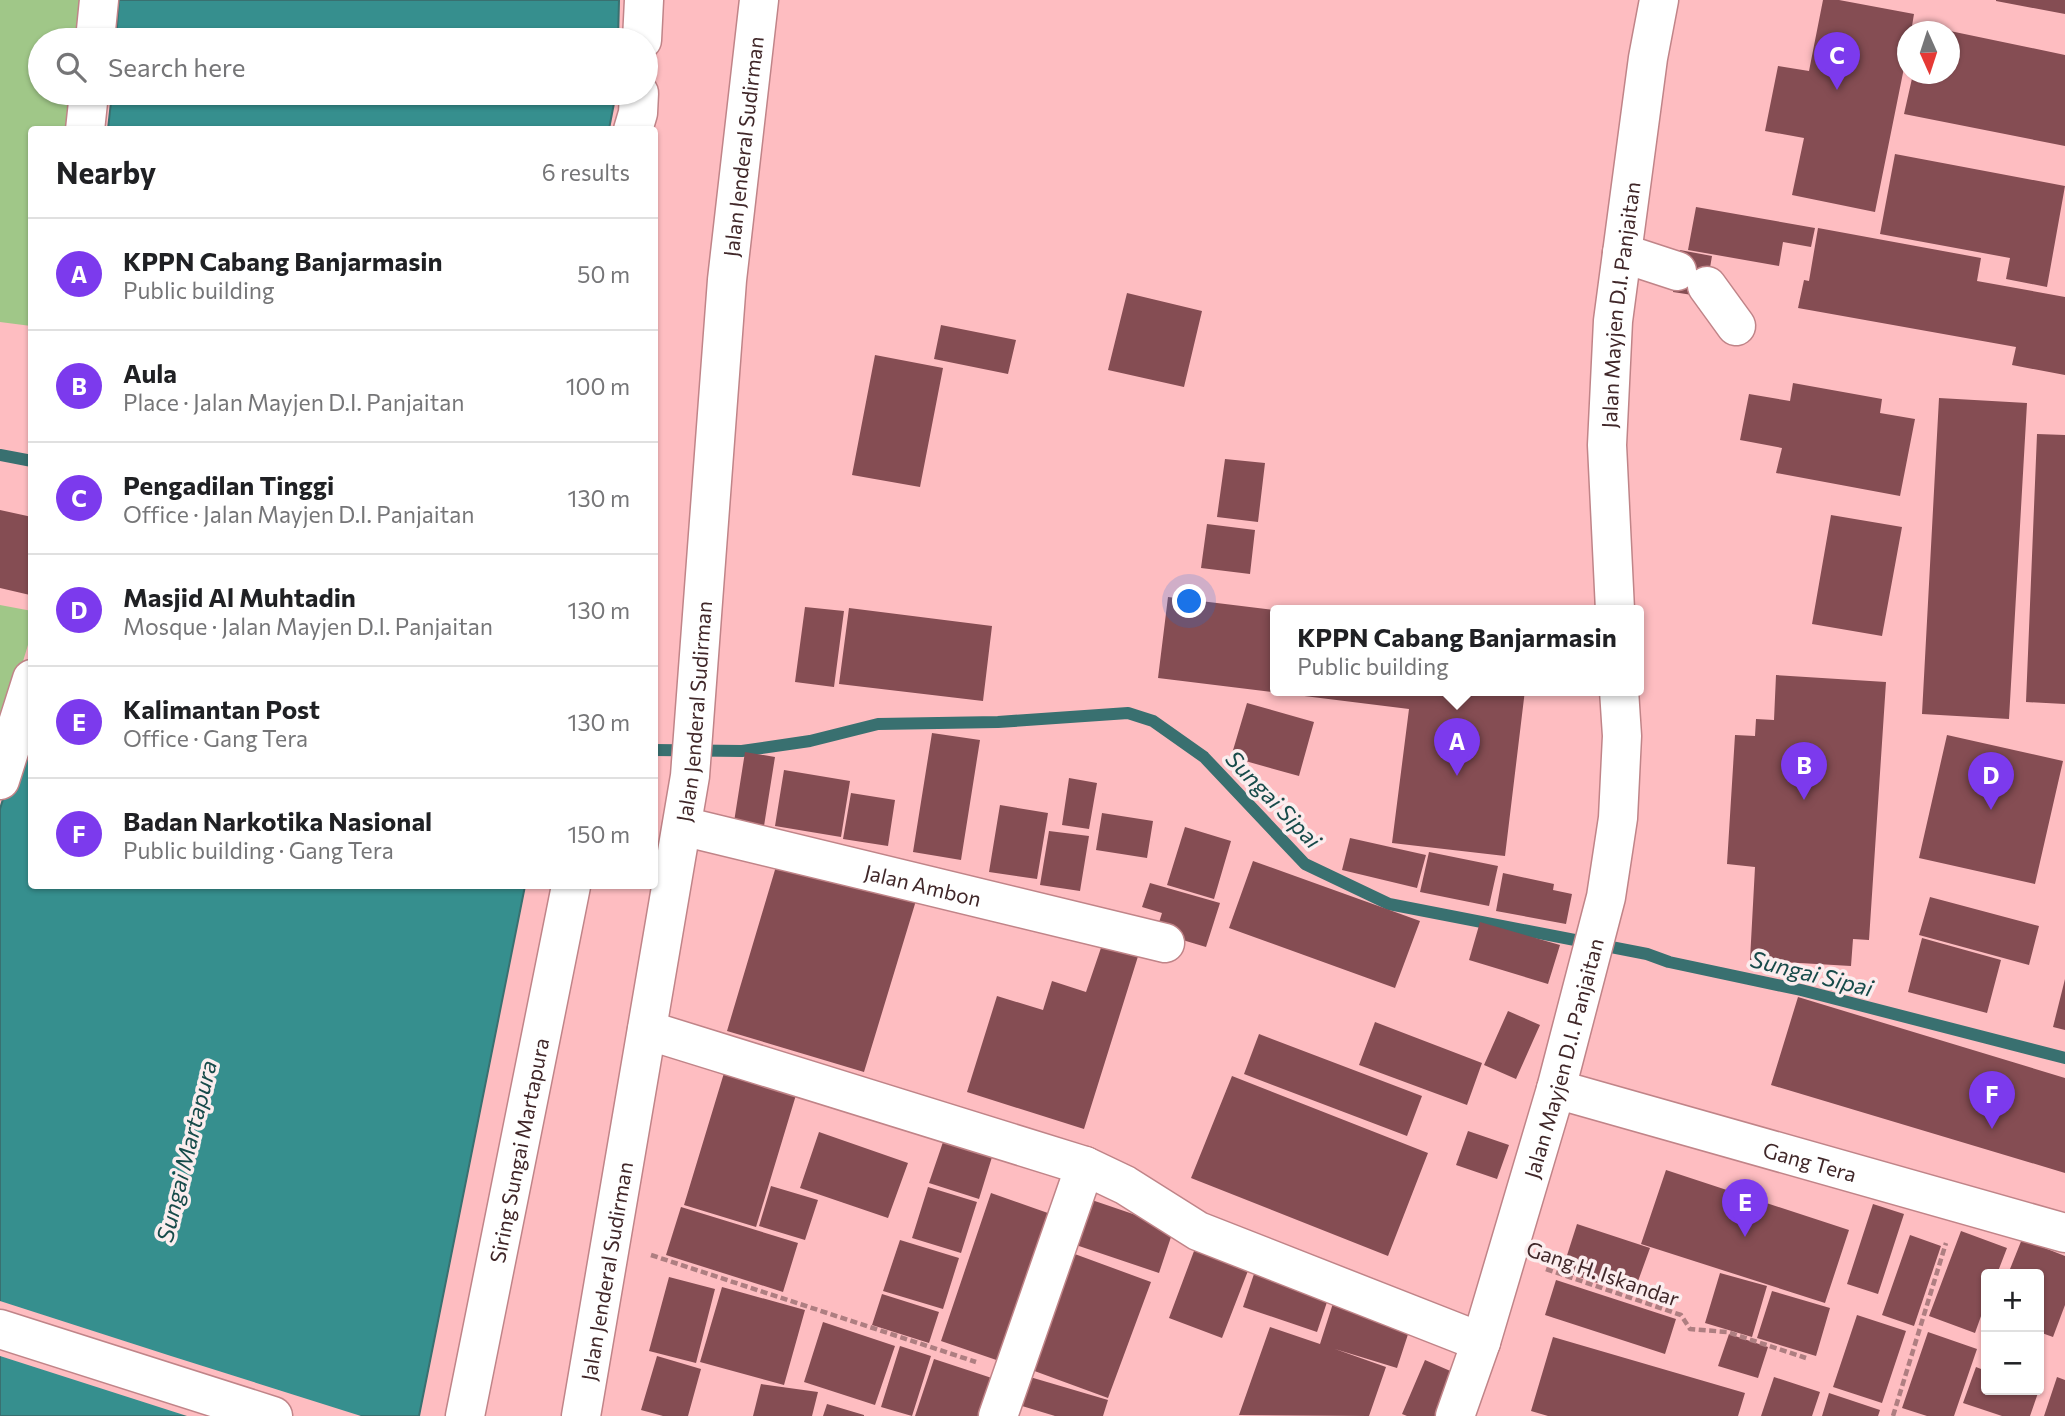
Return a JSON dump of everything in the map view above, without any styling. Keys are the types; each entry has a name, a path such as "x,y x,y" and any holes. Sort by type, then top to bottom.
{"main road":[{"path":"96,28 99,0"},
{"path":"643,28 644,0"},
{"name":"Jalan Jenderal Sudirman","path":"581,1416 691,776 727,280 760,0"},
{"name":"Jalan Mayjen D.I. Panjaitan","path":"1615,605 1607,444 1613,321 1648,58 1659,0"},
{"path":"85,126 88,105"},
{"path":"634,126 638,105"},
{"path":"1622,253 1692,278 1737,326"},
{"path":"0,780 28,692"},
{"name":"Jalan Mayjen D.I. Panjaitan","path":"1455,1416 1481,1342 1556,1089 1606,897 1618,818 1622,736 1619,696"},
{"name":"Jalan Ambon","path":"682,825 1165,943"},
{"name":"Siring Sungai Martapura","path":"465,1416 570,889"},
{"path":"647,1030 1085,1166 1125,1185 1198,1231 1481,1342"},
{"name":"Gang Tera","path":"1556,1089 1957,1205 2065,1233"},
{"path":"998,1416 1085,1166"},
{"path":"0,1329 273,1416"}],"path":[{"path":"1893,1416 1957,1205"},
{"path":"612,1242 1013,1374"},
{"name":"Gang H. Iskandar","path":"1506,1256 1681,1315 1690,1329 1727,1332 1806,1358"}],"green space":[{"path":"0,0 89,0 87,28 28,28 28,105 80,105 78,126 28,126 28,326 0,322"},
{"path":"0,605 28,610 28,645 0,737"}],"water":[{"path":"119,0 619,0 618,28 117,28"},
{"path":"111,105 614,105 610,126 108,126"},
{"name":"Sungai Martapura","path":"28,718 28,889 524,889 419,1416 0,1416 0,809"}],"pier":[{"path":"0,1301 361,1416 187,1416 0,1356"}],"building":[{"path":"1823,0 1839,0 1914,14 1913,21 1897,21 1897,84 1901,84 1875,212 1792,195 1804,138 1765,131 1778,66 1809,71"},
{"path":"2065,0 2065,14 1996,1"},
{"path":"1960,33 2065,55 2065,146 1904,114 1911,84 1960,84"},
{"path":"1895,154 2065,186 2047,287 2006,279 2010,258 1880,234"},
{"path":"1696,207 1815,228 1811,247 1783,242 1779,266 1688,250"},
{"path":"1818,228 1981,258 1977,281 2065,297 2065,375 2012,365 2016,347 1798,308 1804,280 1809,281"},
{"path":"1680,250 1712,256 1705,297 1673,292"},
{"path":"1127,293 1202,311 1184,387 1108,370"},
{"path":"941,325 1016,340 1008,374 934,359"},
{"path":"875,355 943,368 920,487 852,475"},
{"path":"1793,383 1882,399 1880,413 1915,419 1900,496 1776,473 1782,448 1740,440 1749,394 1790,401"},
{"path":"1939,398 2027,403 2009,719 1922,714"},
{"path":"2037,434 2065,435 2065,704 2026,702"},
{"path":"1225,459 1265,463 1258,522 1217,517"},
{"path":"0,510 28,516 28,595 0,588"},
{"path":"1831,515 1902,527 1882,636 1812,624"},
{"path":"1207,524 1255,530 1250,574 1201,568"},
{"path":"1168,597 1270,609 1270,692 1158,678"},
{"path":"805,607 844,611 834,687 795,682"},
{"path":"849,608 992,626 983,701 839,684"},
{"path":"1776,675 1886,682 1869,940 1853,939 1851,966 1750,960 1755,867 1727,864 1735,735 1755,736 1756,719 1774,720"},
{"path":"1304,696 1524,696 1505,856 1392,843 1409,709"},
{"path":"1247,703 1314,722 1299,776 1231,757"},
{"path":"932,733 980,740 961,860 913,852"},
{"path":"1947,735 2063,761 2035,884 1919,858"},
{"path":"745,752 775,757 764,826 734,822"},
{"path":"784,770 850,781 841,837 775,826"},
{"path":"1069,778 1097,783 1089,829 1062,825"},
{"path":"851,793 895,800 888,846 843,839"},
{"path":"1000,805 1048,813 1037,879 989,872"},
{"path":"1102,813 1153,821 1147,858 1096,850"},
{"path":"1185,827 1231,841 1214,899 1167,885"},
{"path":"1049,831 1089,836 1080,891 1040,885"},
{"path":"1350,838 1426,855 1417,888 1342,870"},
{"path":"1429,852 1498,866 1489,906 1420,892"},
{"path":"780,853 918,894 864,1072 727,1031"},
{"path":"1253,861 1420,921 1395,988 1229,928"},
{"path":"1503,873 1554,884 1553,890 1572,894 1566,924 1496,911"},
{"path":"1150,883 1220,903 1206,947 1156,932 1162,913 1142,907"},
{"path":"1930,897 2039,926 2029,965 1919,935"},
{"path":"1480,922 1560,945 1548,984 1469,960"},
{"path":"1922,938 2001,960 1987,1013 1908,992"},
{"path":"1104,939 1140,950 1084,1129 967,1092 997,996 1043,1010 1052,981 1086,992"},
{"path":"2065,979 2065,1030 2053,1027"},
{"path":"1798,997 2065,1078 2065,1173 1771,1085"},
{"path":"1508,1011 1540,1025 1516,1079 1484,1065"},
{"path":"1375,1022 1482,1063 1467,1105 1359,1065"},
{"path":"1259,1034 1422,1096 1407,1136 1244,1074"},
{"path":"724,1073 796,1095 756,1227 684,1205"},
{"path":"1232,1076 1428,1153 1388,1256 1191,1178"},
{"path":"1468,1131 1509,1145 1497,1179 1456,1165"},
{"path":"819,1132 908,1163 888,1218 800,1188"},
{"path":"943,1142 992,1157 979,1199 929,1183"},
{"path":"1666,1170 1849,1230 1825,1303 1641,1244"},
{"path":"771,1186 818,1200 805,1240 759,1226"},
{"path":"928,1187 977,1202 961,1253 912,1238"},
{"path":"991,1193 1062,1218 1011,1365 941,1341"},
{"path":"1086,1198 1174,1228 1159,1273 1070,1243"},
{"path":"1873,1204 1904,1214 1878,1294 1847,1284"},
{"path":"681,1207 798,1243 783,1292 666,1255"},
{"path":"1577,1224 1650,1248 1633,1295 1562,1271"},
{"path":"1961,1231 2007,1248 1999,1269 1981,1269 1981,1316 1975,1333 1929,1316"},
{"path":"1910,1235 1941,1246 1914,1326 1882,1315"},
{"path":"2022,1239 2065,1256 2065,1305 2053,1337 2044,1334 2044,1269 2010,1269"},
{"path":"900,1240 959,1258 943,1309 883,1291"},
{"path":"1197,1243 1251,1263 1222,1338 1169,1318"},
{"path":"1072,1253 1151,1282 1108,1398 1029,1369"},
{"path":"1257,1265 1331,1290 1317,1332 1243,1307"},
{"path":"1720,1273 1767,1286 1752,1337 1705,1323"},
{"path":"669,1277 715,1289 696,1363 649,1351"},
{"path":"1556,1280 1676,1319 1665,1354 1545,1315"},
{"path":"722,1287 805,1310 784,1385 700,1362"},
{"path":"1772,1291 1830,1308 1816,1356 1757,1338"},
{"path":"882,1294 939,1312 929,1343 872,1325"},
{"path":"1335,1297 1412,1322 1397,1368 1335,1349 1386,1367 1369,1416 1239,1415 1270,1327 1320,1344"},
{"path":"1857,1315 1906,1331 1882,1403 1833,1387"},
{"path":"823,1322 895,1346 875,1405 804,1382"},
{"path":"1928,1332 1977,1349 1954,1416 1927,1416 1902,1408"},
{"path":"1729,1334 1768,1347 1758,1378 1718,1366"},
{"path":"1553,1337 1745,1393 1738,1416 1548,1416 1531,1411"},
{"path":"900,1346 931,1356 912,1416 881,1407"},
{"path":"657,1356 701,1369 688,1416 663,1416 641,1410"},
{"path":"934,1359 1007,1383 996,1416 915,1416"},
{"path":"1425,1360 1455,1373 1436,1416 1407,1416 1402,1414"},
{"path":"1976,1367 1981,1369 1981,1395 2037,1395 2030,1416 2002,1416 1963,1403"},
{"path":"1030,1377 1108,1400 1103,1416 1055,1416 1022,1406"},
{"path":"1774,1377 1820,1392 1812,1416 1761,1416"},
{"path":"2057,1377 2065,1380 2065,1416 2044,1416"},
{"path":"761,1384 818,1392 812,1416 753,1416"},
{"path":"1829,1393 1880,1410 1878,1416 1822,1416"},
{"path":"827,1404 864,1415 864,1416 823,1416"}],"waterway":[{"path":"0,455 28,460"},
{"name":"Sungai Sipai","path":"658,750 742,751 810,741 878,724 998,722 1128,713 1153,721 1204,757 1305,864 1389,904 1647,954 1669,962 1801,990 2065,1058"}],"place":[{"name":"Pengadilan Tinggi","path":"1837,90"},
{"name":"KPPN Cabang Banjarmasin","path":"1457,776"},
{"name":"Aula","path":"1804,800"},
{"name":"Masjid Al Muhtadin","path":"1991,810"},
{"name":"Badan Narkotika Nasional","path":"1992,1129"},
{"name":"Kalimantan Post","path":"1745,1237"}]}
